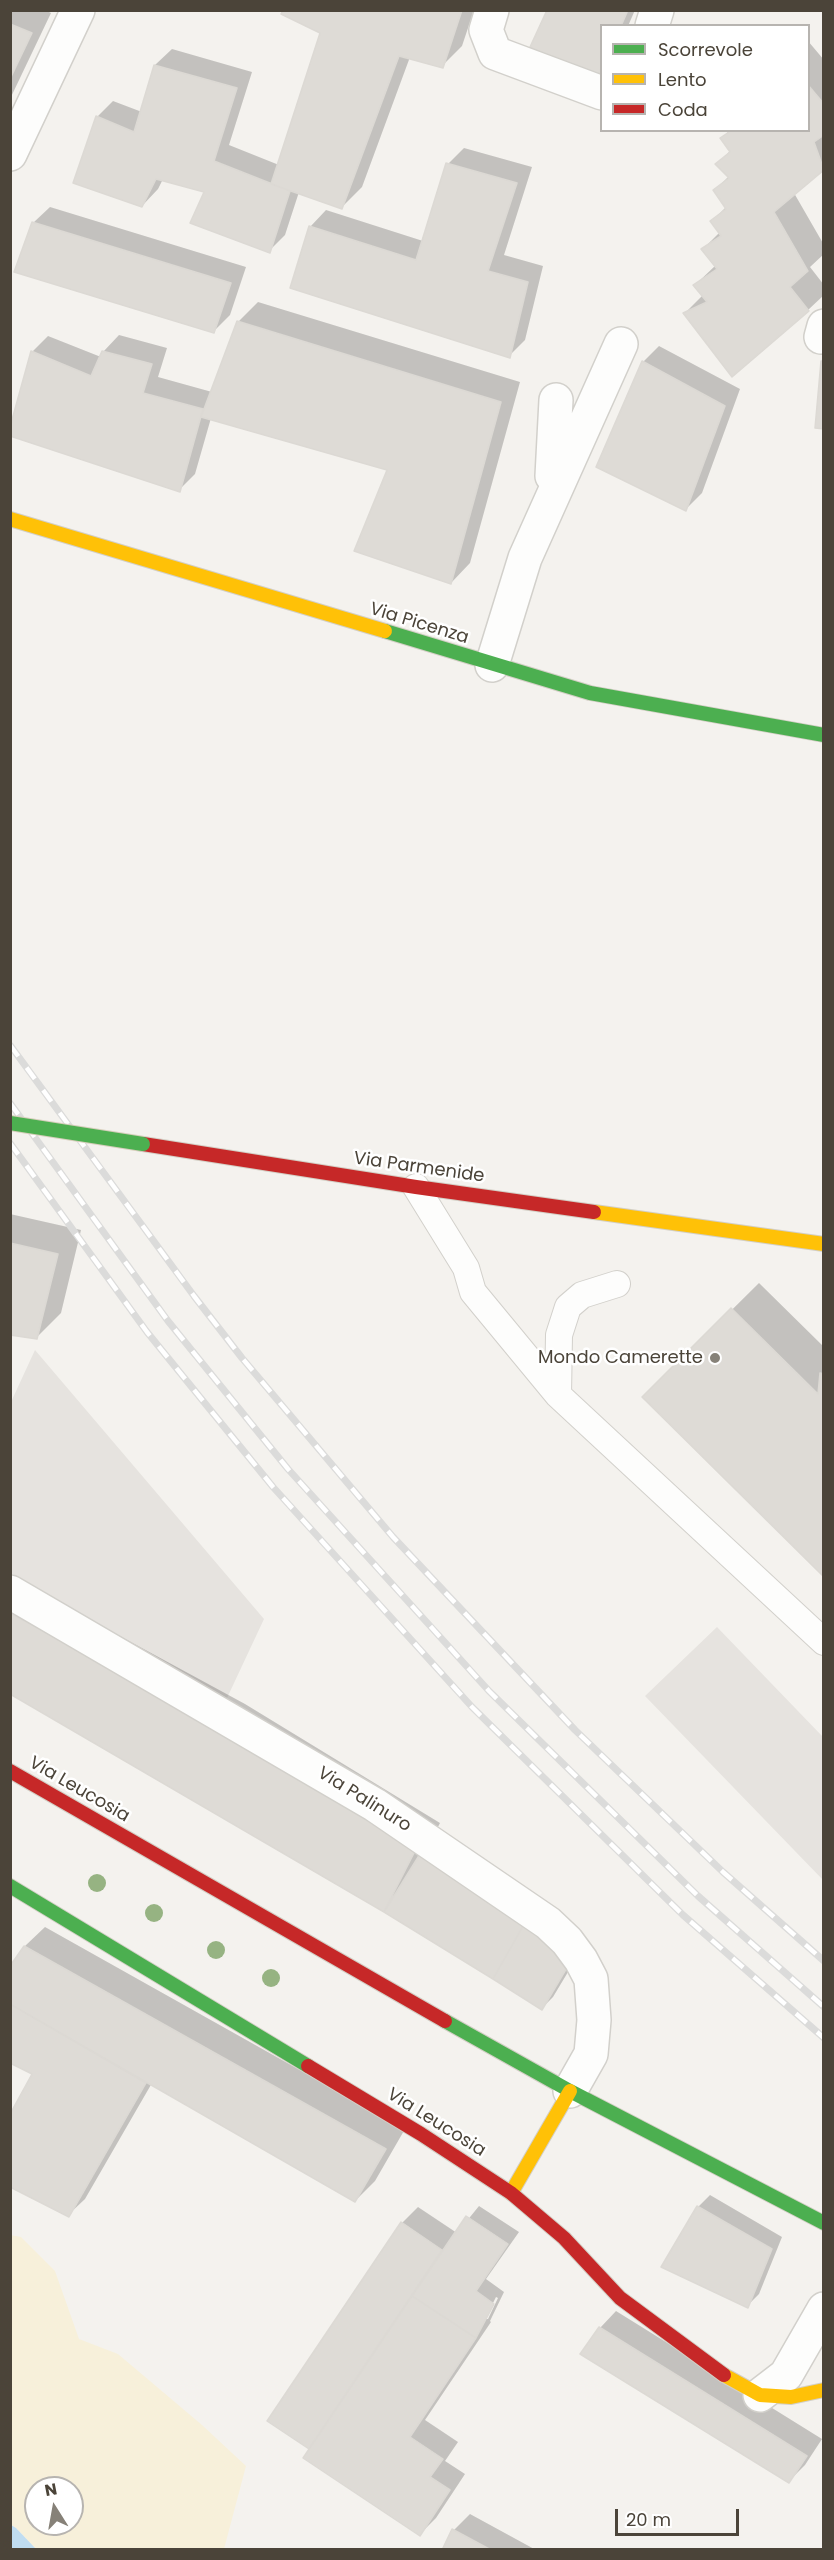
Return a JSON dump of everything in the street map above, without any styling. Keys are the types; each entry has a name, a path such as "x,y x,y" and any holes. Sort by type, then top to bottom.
{"main road":[{"name":"Via Picenza","path":"10,519 590,693 824,735"},
{"name":"Via Parmenide","path":"10,1123 416,1186 824,1244"},
{"name":"Via Leucosia","path":"10,1771 570,2091 824,2223"},
{"name":"Via Leucosia","path":"10,1886 421,2134 511,2193 564,2238 620,2298 726,2377 760,2396 791,2397 824,2390"},
{"path":"511,2193 570,2091"}],"street":[{"path":"10,154 78,10"},
{"path":"492,10 486,30 495,53 600,92"},
{"path":"492,665 525,558 621,344"},
{"path":"549,502 555,441 556,400"},
{"name":"Via Palinuro","path":"10,1592 375,1805 548,1923 567,1941 591,1979 594,2020 591,2054 570,2091"},
{"path":"760,2396 786,2375 824,2309"}],"lane":[{"path":"416,1186 466,1268 473,1292 558,1395 820,1637"},
{"path":"558,1395 559,1335 568,1307 582,1295 617,1284"}],"sand":[{"path":"10,2235 21,2237 55,2271 79,2339 118,2354 202,2425 246,2466 224,2549 36,2549 11,2525"}],"shaded area":[{"path":"35,1350 264,1619 227,1698 11,1573 11,1402"},
{"path":"717,1627 823,1737 823,1880 645,1696"}],"water":[{"path":"11,2525 16,2528 36,2549 11,2549"}],"building":[{"path":"283,10 462,10 443,68 399,56 342,209 271,184 320,33 281,14"},
{"path":"547,10 628,10 622,24 600,24 600,71 597,78 530,47"},
{"path":"10,24 32,33 10,79"},
{"path":"154,65 237,88 214,161 290,191 270,253 190,223 204,192 156,179 142,207 73,183 96,116 134,132"},
{"path":"810,87 824,104 824,135 814,142 824,170 774,212 808,271 790,287 809,311 732,377 683,313 707,302 693,285 717,269 701,249 721,236 710,221 726,209 713,190 729,178 715,164 730,152 720,138 729,132 810,132"},
{"path":"446,163 517,183 488,271 528,282 510,358 290,288 309,226 416,260"},
{"path":"32,222 231,283 214,333 14,272"},
{"path":"237,321 501,402 451,584 354,551 387,470 201,417"},
{"path":"31,351 91,376 102,351 152,364 143,393 203,409 180,492 10,436 10,427"},
{"path":"642,361 725,406 686,511 596,467"},
{"path":"821,361 824,361 824,429 815,428"},
{"path":"10,1243 58,1254 37,1339 10,1335"},
{"path":"731,1308 818,1394 820,1373 824,1374 824,1577 642,1397"},
{"path":"10,1613 221,1727 417,1847 384,1912 10,1694"},
{"path":"420,1854 523,1926 493,1979 384,1912"},
{"path":"523,1926 572,1959 542,2010 493,1979"},
{"path":"24,1946 386,2149 355,2202 10,2004 10,1966"},
{"path":"10,2004 146,2083 69,2217 10,2187 10,2114 32,2074 10,2063"},
{"path":"697,2206 772,2249 748,2308 661,2267"},
{"path":"466,2216 508,2244 476,2291 494,2304 476,2338 412,2296"},
{"path":"401,2222 442,2250 309,2449 267,2421"},
{"path":"412,2296 476,2338 410,2437 443,2459 430,2477 450,2490 420,2536 303,2458"},
{"path":"599,2327 807,2456 789,2483 580,2354"},
{"path":"452,2529 491,2550 442,2550"}],"railway":[{"path":"10,1045 242,1358 393,1537 575,1730 723,1872 824,1961"},
{"path":"10,1103 168,1321 288,1469 489,1691 698,1896 824,2007"},
{"path":"10,1143 147,1332 273,1487 472,1707 683,1915 824,2038"}],"traffic: fast":[{"path":"385,631 590,693 824,735"},
{"path":"10,1123 143,1144"},
{"path":"10,1886 308,2066"},
{"path":"445,2021 570,2091 824,2223"}],"traffic: slow":[{"path":"10,519 385,631"},
{"path":"594,1212 824,1244"},
{"path":"511,2193 570,2091"},
{"path":"724,2375 760,2395 791,2397 824,2390"}],"traffic: jam":[{"path":"143,1144 416,1187 594,1212"},
{"path":"10,1771 445,2021"},
{"path":"308,2066 421,2134 511,2193 564,2238 620,2298 724,2375"}],"place":[{"name":"Mondo Camerette","path":"715,1358"}]}
